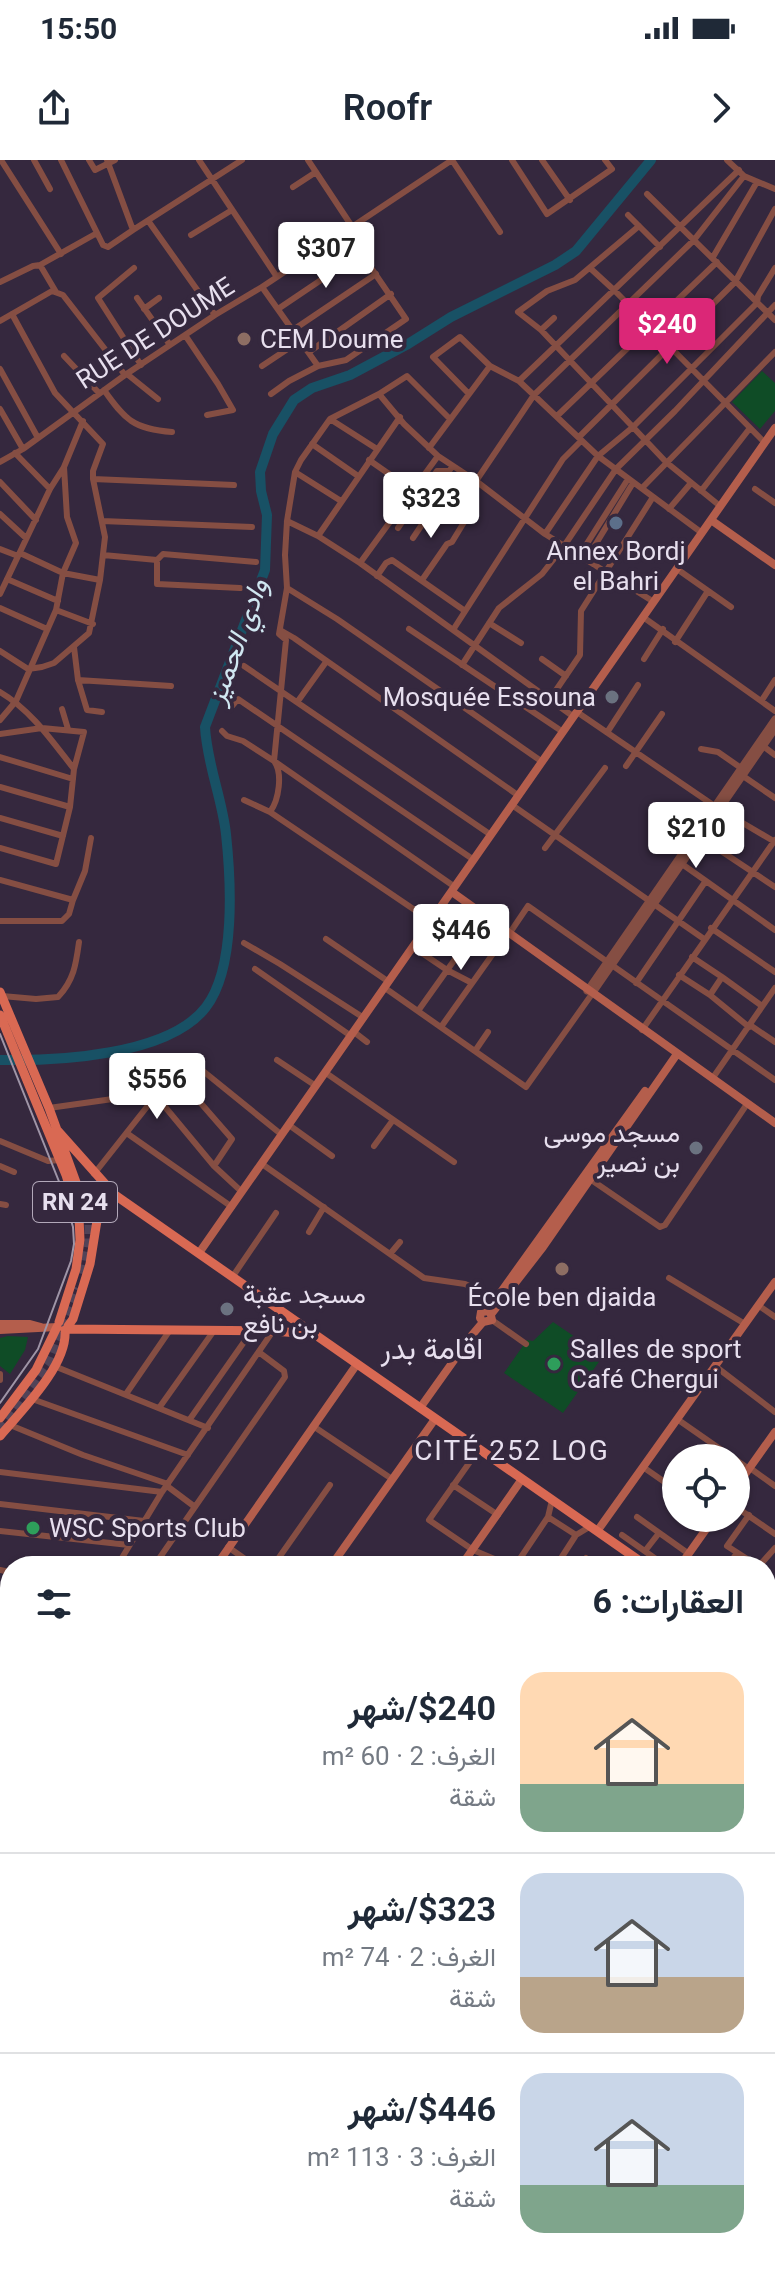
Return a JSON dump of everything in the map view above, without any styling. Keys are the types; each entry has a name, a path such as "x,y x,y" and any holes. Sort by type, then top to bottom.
{"main road":[{"path":"199,1253 775,428"},
{"path":"711,520 775,565"},
{"path":"453,890 589,993 775,1123"},
{"name":"RN 24","path":"1,994 15,1039 54,1134 86,1195 95,1233"},
{"name":"RN 24","path":"0,1015 15,1039"},
{"path":"418,1406 487,1316 516,1284 675,1053"},
{"path":"487,1316 496,1299 675,1053"},
{"name":"RN 24","path":"33,1084 49,1108 80,1228 76,1269 65,1301 63,1329"},
{"path":"54,1134 87,1220"},
{"name":"RN 24","path":"54,1134 115,1195 633,1556"},
{"name":"RN 24","path":"63,1329 76,1308 86,1279 100,1202 115,1195"},
{"path":"594,1528 643,1467 775,1282"},
{"path":"65,1301 68,1308 76,1308"},
{"path":"286,1313 290,1320 286,1329"},
{"path":"0,1324 63,1329 213,1332 304,1327"},
{"path":"0,1330 11,1327"},
{"path":"63,1329 83,1328"},
{"path":"0,1436 32,1399 54,1366 63,1329"},
{"path":"0,1418 63,1329"},
{"path":"273,1331 314,1334"},
{"path":"222,1556 357,1364"},
{"path":"338,1556 435,1419"},
{"path":"750,1468 775,1432"},
{"path":"468,1556 522,1479"},
{"path":"689,1554 704,1532"}],"street":[{"path":"1,160 61,254"},
{"path":"34,160 50,189"},
{"path":"61,160 106,247 242,160"},
{"path":"89,160 95,170 110,161 133,230"},
{"path":"199,160 277,277"},
{"path":"271,394 318,366 346,360 406,319 361,253 308,160"},
{"path":"452,160 500,232"},
{"name":"RUE DE DOUME","path":"0,462 23,449 101,391 452,160"},
{"path":"512,160 547,214 612,169 605,160"},
{"path":"542,160 570,200"},
{"path":"727,160 742,173 775,189"},
{"path":"293,187 316,172"},
{"path":"519,381 742,173"},
{"path":"476,481 534,395 694,240 742,173"},
{"path":"557,416 715,260 757,182"},
{"path":"647,194 775,320"},
{"path":"453,630 563,459 612,404 735,282 775,209"},
{"path":"191,235 232,210"},
{"path":"628,215 660,247"},
{"path":"149,222 215,315"},
{"path":"639,226 575,280 534,299 518,312 541,330 644,441 720,506"},
{"path":"0,282 40,265 97,233"},
{"path":"278,309 361,253"},
{"path":"40,265 56,292"},
{"path":"134,268 98,298 141,365"},
{"path":"590,268 765,443"},
{"path":"545,534 598,456 633,427 757,303 775,268"},
{"path":"293,330 376,274"},
{"path":"262,287 318,366"},
{"path":"0,321 52,291 63,295 126,375 158,399"},
{"path":"309,352 391,294"},
{"path":"137,298 170,345"},
{"path":"144,309 159,298"},
{"path":"462,665 499,608 542,574 564,546 616,469 775,305"},
{"path":"0,651 28,669 54,663 89,633 93,624 105,537 93,479 103,444 55,393 12,314"},
{"path":"541,330 554,318"},
{"path":"185,335 233,410 207,415"},
{"path":"469,394 433,357 460,337 490,366 519,381 598,456 702,533"},
{"path":"262,366 301,340"},
{"path":"642,488 775,352"},
{"path":"64,356 122,415 138,425 172,432"},
{"path":"429,448 490,366"},
{"path":"1,373 38,438"},
{"path":"270,812 277,794 279,768 274,761 286,640 279,634 287,588 287,521 295,472 330,419 379,394 407,373 450,419"},
{"path":"379,394 404,424 451,469 476,481 524,520 654,602"},
{"path":"1,413 23,449"},
{"path":"318,536 400,417"},
{"path":"330,419 377,449"},
{"path":"0,594 50,489 64,467 83,421"},
{"path":"701,491 750,428"},
{"path":"312,444 358,476"},
{"path":"15,453 50,489"},
{"path":"360,563 438,456"},
{"path":"369,460 412,490"},
{"path":"0,720 16,701 56,610 63,573 76,543 67,517 64,467"},
{"path":"398,528 437,471 451,469"},
{"path":"413,538 449,484 451,469"},
{"path":"295,472 341,501"},
{"path":"93,479 234,485"},
{"path":"582,558 631,481"},
{"path":"0,482 36,520"},
{"path":"669,509 691,483"},
{"path":"755,489 775,503"},
{"path":"550,699 580,655 581,611 653,497"},
{"path":"0,514 26,538"},
{"path":"422,580 469,514"},
{"path":"102,521 252,527"},
{"path":"287,521 318,536 360,563 550,699 608,731 717,807 775,841 642,1030"},
{"path":"0,549 63,573 100,580"},
{"path":"240,588 157,584 157,560 163,554 256,562"},
{"path":"103,555 157,560"},
{"path":"377,576 392,560 465,611"},
{"path":"677,569 731,607"},
{"path":"7,579 58,601"},
{"path":"287,588 337,619 541,761"},
{"path":"675,642 708,591"},
{"path":"0,608 47,629"},
{"path":"56,610 93,624"},
{"path":"643,617 775,711"},
{"path":"489,623 521,643"},
{"path":"409,629 563,732"},
{"path":"644,659 663,629"},
{"path":"280,630 519,796"},
{"path":"74,647 78,680 87,710 102,712"},
{"path":"542,659 566,676"},
{"path":"298,701 326,662"},
{"path":"244,666 491,835"},
{"path":"78,680 171,686"},
{"path":"762,700 775,680"},
{"path":"608,731 638,685"},
{"path":"0,692 16,701 42,728 74,769"},
{"path":"232,706 238,699 474,860"},
{"path":"62,709 68,729"},
{"path":"626,766 662,714"},
{"path":"742,772 775,719"},
{"path":"0,734 42,728 84,732 56,864 0,848"},
{"path":"326,939 418,1011 526,1087 717,807 775,729"},
{"path":"222,731 274,761 453,890"},
{"path":"763,746 775,755"},
{"path":"701,749 718,752 775,798"},
{"path":"0,757 73,779"},
{"path":"545,848 605,768"},
{"path":"0,787 70,807"},
{"path":"244,800 270,812 431,921"},
{"path":"512,805 704,939"},
{"path":"651,903 682,864 717,807"},
{"path":"0,818 63,836"},
{"path":"700,837 775,887"},
{"path":"0,921 62,921 69,914 85,871 91,838"},
{"path":"682,864 775,930"},
{"path":"0,880 73,900"},
{"path":"636,983 705,882"},
{"path":"441,1027 528,906 775,1080"},
{"path":"418,1011 485,917"},
{"path":"711,928 775,972"},
{"path":"1,994 36,999 58,997 68,987 76,969 79,942"},
{"path":"244,943 364,1018"},
{"path":"413,947 472,983"},
{"path":"692,957 775,1007"},
{"path":"255,969 367,1042"},
{"path":"679,975 775,1042"},
{"path":"710,995 722,977"},
{"path":"712,1079 775,988"},
{"path":"475,1051 488,1032"},
{"path":"187,1058 282,1135"},
{"path":"277,1060 316,1086"},
{"path":"326,1073 454,1162"},
{"path":"94,1174 156,1096 178,1077 232,1139 214,1166"},
{"path":"49,1108 148,1094 156,1096 214,1166 242,1192"},
{"path":"590,1179 660,1227 665,1225 747,1104"},
{"path":"374,1146 393,1120"},
{"path":"289,1125 332,1156"},
{"path":"128,1134 232,1207"},
{"path":"0,1141 48,1161 60,1160"},
{"path":"262,1164 424,1278 465,1284 496,1299"},
{"path":"0,1166 14,1172"},
{"path":"309,1232 324,1207"},
{"path":"233,1276 276,1213"},
{"path":"390,1254 400,1242"},
{"path":"669,1278 745,1324"},
{"path":"758,1305 775,1317"},
{"path":"487,1316 526,1344"},
{"path":"126,1394 170,1330"},
{"path":"123,1556 273,1331"},
{"path":"159,1408 213,1332"},
{"path":"190,1419 251,1332"},
{"path":"161,1556 285,1377 284,1371 260,1353"},
{"path":"54,1366 208,1428"},
{"path":"715,1366 775,1412"},
{"path":"0,1374 0,1380"},
{"path":"32,1399 188,1455"},
{"path":"677,1419 713,1444"},
{"path":"10,1425 83,1455 149,1477 195,1507"},
{"path":"313,1426 392,1479"},
{"path":"479,1449 429,1520 473,1550 488,1556"},
{"path":"643,1467 662,1480"},
{"path":"750,1470 775,1486"},
{"path":"0,1472 146,1490 166,1487"},
{"path":"146,1490 149,1477"},
{"path":"280,1556 330,1485"},
{"path":"453,1485 498,1515"},
{"path":"520,1556 548,1517 552,1500"},
{"path":"0,1504 144,1521"},
{"path":"750,1516 775,1534"},
{"path":"548,1517 576,1535"},
{"path":"637,1517 689,1554"},
{"path":"562,1556 576,1535 594,1528"},
{"path":"0,1531 129,1545"},
{"path":"737,1532 727,1546 742,1556"},
{"path":"645,1551 659,1533"},
{"path":"622,1535 652,1556"},
{"path":"228,1547 241,1556"}],"green space":[{"path":"762,371 775,383 775,411 760,429 732,402"},
{"name":"Salles de sport Café Chergui","path":"553,1322 603,1356 563,1413 504,1373 527,1340 533,1341"},
{"path":"28,1337 25,1350 10,1374 0,1366 0,1338"}],"waterway":[{"name":"وادي الحميز","path":"0,1060 80,1057 139,1046 189,1023 206,1007 216,990 227,948 229,875 224,821 205,727 265,570 267,515 260,472 273,434 294,400 312,388 350,375 576,251 651,160"}],"tunnel":[{"path":"83,1274 89,1242 89,1218"},
{"path":"0,1431 49,1363 78,1288"}],"tram line":[{"path":"0,1034 62,1189 73,1227 74,1244 71,1261 38,1349 0,1403"}],"place":[{"name":"CEM Doume","path":"244,339"},
{"name":"Annex Bordj el Bahri","path":"616,523"},
{"name":"Mosquée Essouna","path":"612,697"},
{"name":"مسجد موسى بن نصير","path":"696,1148"},
{"name":"École ben djaida","path":"562,1269"},
{"name":"مسجد عقبة بن نافع","path":"227,1309"},
{"name":"Salles de sport Café Chergui","path":"554,1364"},
{"name":"WSC Sports Club","path":"33,1528"}],"district":[{"name":"اقامة بدر","path":"432,1348"},
{"name":"CITÉ 252 LOG","path":"512,1450"}]}
